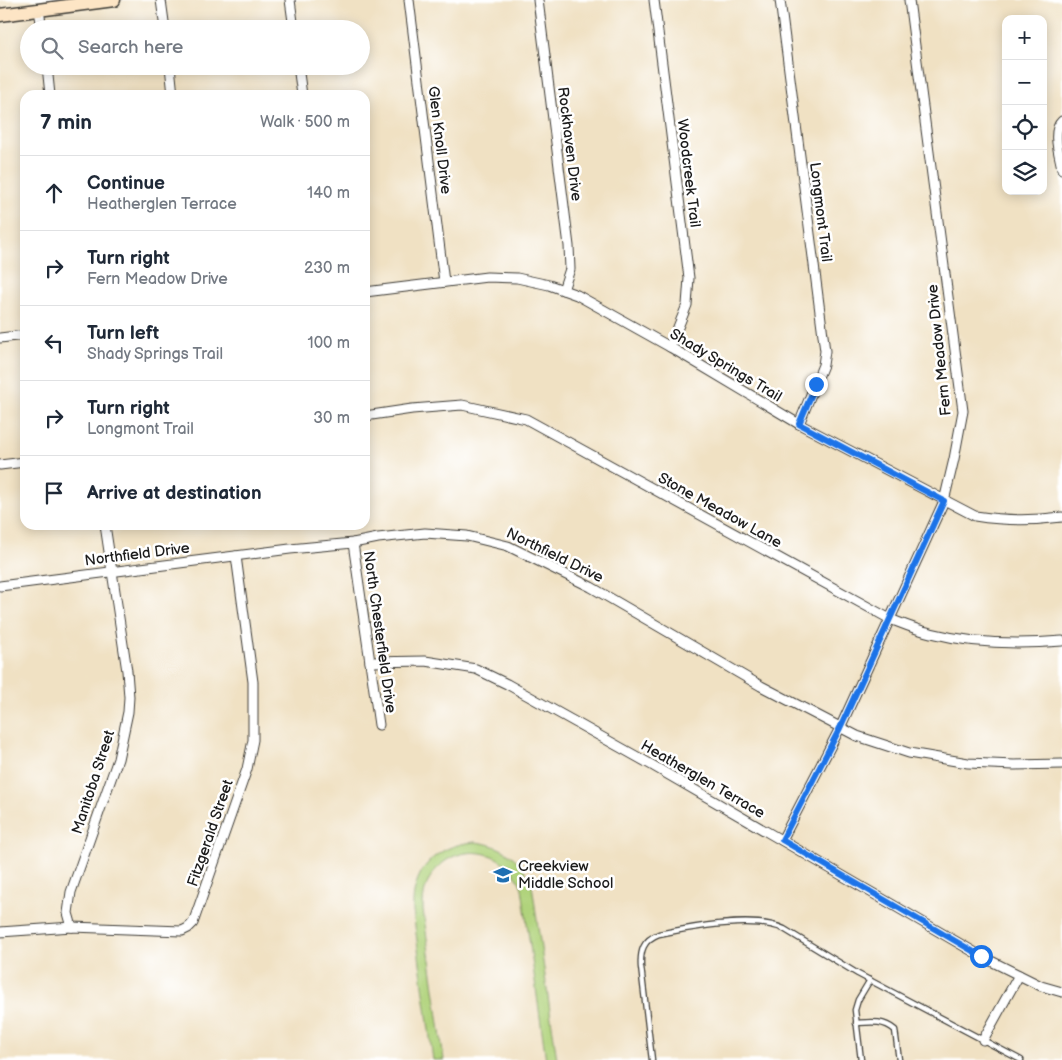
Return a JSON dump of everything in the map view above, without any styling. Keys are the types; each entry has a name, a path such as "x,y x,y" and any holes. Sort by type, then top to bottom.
{"main road":[{"path":"0,15 114,0"}],"street":[{"path":"161,0 164,20"},
{"path":"290,0 293,20"},
{"name":"Glen Knoll Drive","path":"409,0 444,282"},
{"name":"Rockhaven Drive","path":"538,0 569,246 570,269 562,290"},
{"name":"Woodcreek Trail","path":"654,0 688,278 687,305 670,347"},
{"name":"Longmont Trail","path":"780,0 824,351 823,365 799,424"},
{"name":"Fern Meadow Drive","path":"782,840 840,728 944,501 963,412 909,0"},
{"path":"39,10 41,20"},
{"path":"47,75 49,90"},
{"path":"171,75 172,90"},
{"path":"299,75 301,90"},
{"path":"1062,122 1059,124 1057,131 1062,169"},
{"name":"Shady Springs Trail","path":"370,291 487,278 517,278 549,284 577,295 670,347 799,424 975,516 1006,521 1062,517"},
{"path":"0,338 20,336"},
{"name":"Stone Meadow Lane","path":"370,415 412,409 462,405 526,420 890,619 930,633 972,642 1029,644 1062,641"},
{"path":"0,465 20,463"},
{"name":"Manitoba Street","path":"72,927 68,913 71,892 118,759 128,712 128,684 106,530"},
{"name":"Northfield Drive","path":"0,586 353,543 378,538 425,533 467,536 508,546 591,586 761,686 857,736 909,753 968,763 1014,765 1062,764"},
{"name":"North Chesterfield Drive","path":"353,543 379,724"},
{"name":"Fitzgerald Street","path":"0,932 72,927 176,931 186,930 193,923 248,769 253,740 253,682 236,556"},
{"name":"Heatherglen Terrace","path":"370,662 425,661 476,669 524,693 981,956 1041,986 1062,992"},
{"path":"983,1040 1019,975"}],"lane":[{"path":"652,1060 641,960 644,944 650,938 659,934 753,922 771,924 784,929 870,980 1021,1060"},
{"path":"860,1060 855,1005 870,980"},
{"path":"856,1023 877,1022 888,1024 895,1030 899,1060"}],"green space":[{"path":"475,842 494,846 510,855 523,868 532,885 557,1060 546,1060 522,888 511,870 496,858 480,853 463,854 447,860 434,872 425,889 423,910 444,1060 433,1060 413,911 413,897 421,872 437,855 448,848"}],"place":[{"name":"Creekview Middle School","path":"503,875"}],"route":[{"path":"816,384 799,424 944,501 840,728 782,840 981,956"}]}
